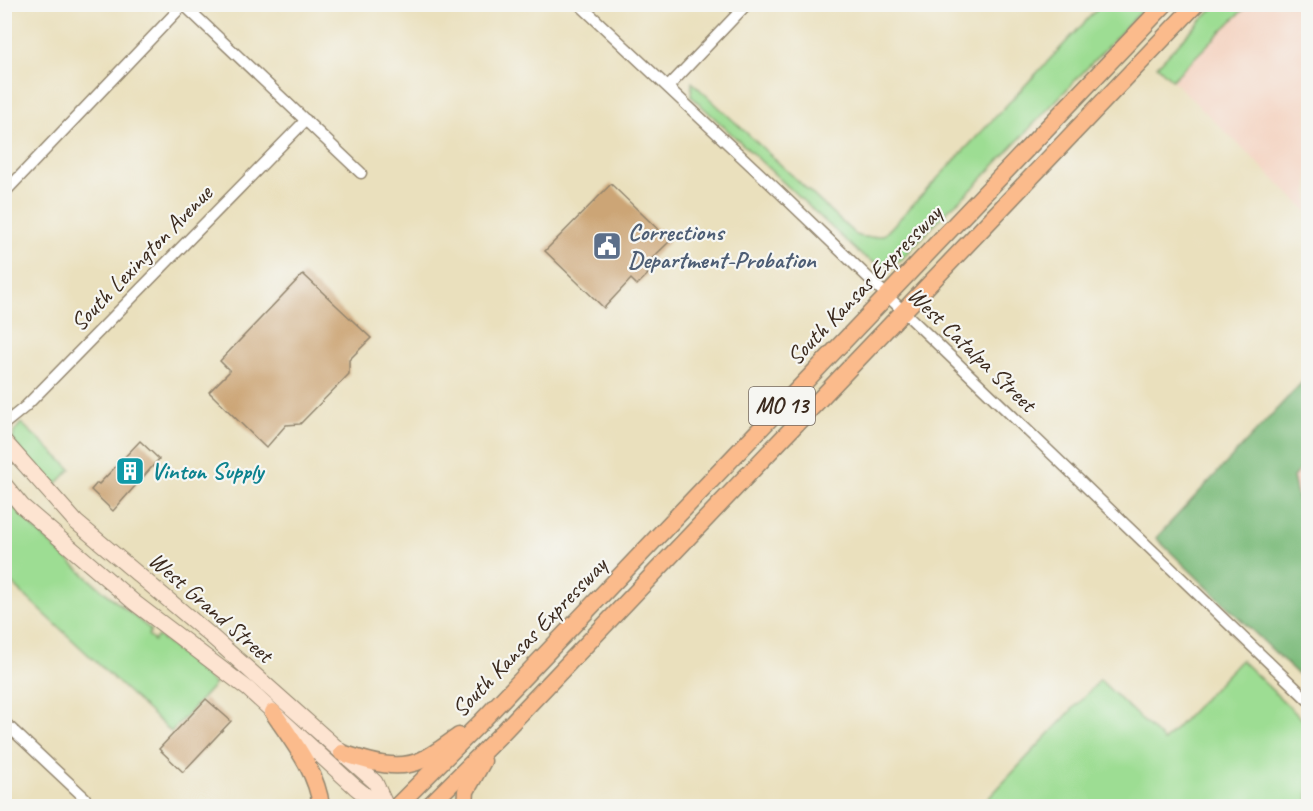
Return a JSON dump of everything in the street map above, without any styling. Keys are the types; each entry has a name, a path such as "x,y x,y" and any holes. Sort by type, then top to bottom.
{"main road":[{"name":"South Kansas Expressway","path":"398,807 1166,4"},
{"name":"South Kansas Expressway","path":"429,807 1196,4"},
{"name":"West Grand Street","path":"4,441 76,522 210,635 375,782 386,807"},
{"name":"West Grand Street","path":"4,484 22,506 135,603 248,689 354,787 379,807"},
{"path":"273,712 312,773 317,784 321,807"},
{"path":"342,753 371,762 406,764 421,760 480,723"},
{"path":"465,807 466,791 502,733"}],"street":[{"name":"West Catalpa Street","path":"579,4 774,187 1308,700"},
{"path":"668,87 747,4"},
{"path":"4,193 183,5 361,173"},
{"name":"South Lexington Avenue","path":"4,424 25,407 306,120"},
{"path":"4,722 85,798"}],"shaded area":[{"path":"1248,5 1308,5 1308,212 1172,80"},
{"path":"1308,461 1308,512 1298,500 1293,476"}],"green space":[{"path":"1101,5 1147,5 969,192 949,209 901,260 895,263 878,264 858,252 691,96 692,82 856,235 877,236 885,234"},
{"path":"1216,5 1248,5 1172,80 1157,66"},
{"path":"1308,376 1308,461 1293,477 1298,500 1308,512 1308,684 1156,538"},
{"path":"21,423 71,469 52,488 13,441 14,432"},
{"path":"4,497 75,566 151,630 148,635 154,641 158,636 215,684 171,732 5,577"},
{"path":"1241,660 1308,725 1308,806 981,806 1100,680 1164,741"}],"building":[{"name":"Corrections Department-Probation","path":"611,184 670,241 642,268 648,274 637,285 631,279 604,308 545,251"},
{"path":"303,274 371,338 349,360 349,374 300,424 286,425 266,448 209,392 230,371 220,361"},
{"name":"Vinton Supply","path":"140,441 159,459 113,511 91,490"},
{"path":"206,699 231,721 183,772 159,749"}],"place":[{"name":"Corrections Department-Probation","path":"607,246"},
{"name":"Vinton Supply","path":"130,471"}]}
